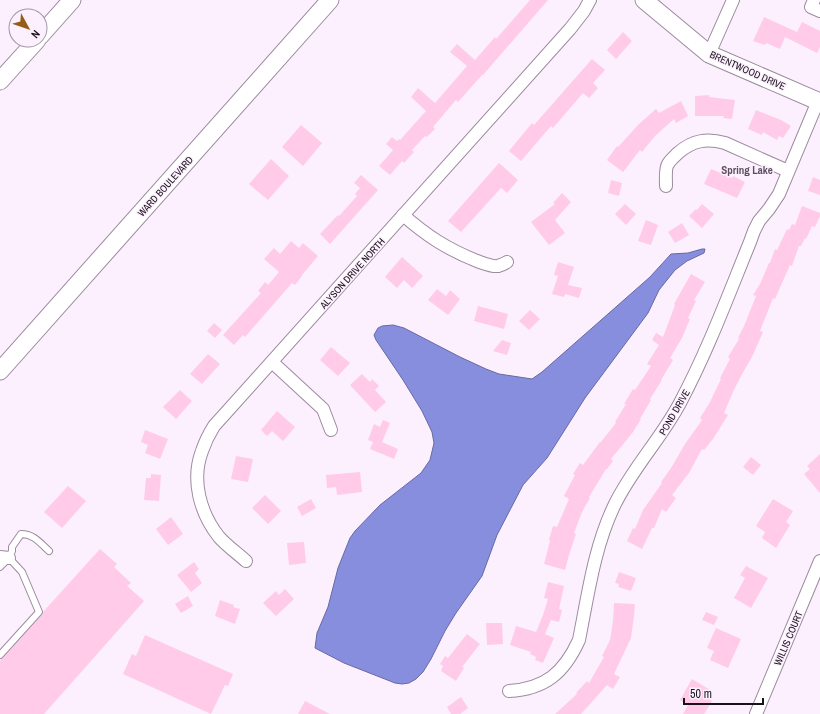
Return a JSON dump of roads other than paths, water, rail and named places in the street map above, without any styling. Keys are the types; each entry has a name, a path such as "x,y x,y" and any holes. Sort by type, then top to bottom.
{"main road":[{"path":"48,27 72,0"},
{"name":"WARD BOULEVARD","path":"0,371 330,0"},
{"name":"BRENTWOOD DRIVE","path":"644,0 709,54 819,102"},
{"path":"4,75 29,48"}],"street":[{"name":"ALYSON DRIVE NORTH","path":"246,561 220,538 211,526 203,510 198,494 197,480 201,452 214,426 570,29 584,11 590,0"},
{"path":"709,54 733,0"},
{"path":"814,0 811,7 820,11"},
{"name":"POND DRIVE","path":"509,691 522,691 548,681 558,672 574,653 579,640 596,557 614,506 629,479 662,434 698,368 754,231 759,221 769,209 778,194 819,102"},
{"path":"666,186 667,165 684,148 695,142 706,140 716,140 725,143 788,171"},
{"path":"403,215 426,234 462,255 484,264 497,266 507,262"},
{"path":"272,362 323,409 331,430"},
{"name":"WILLIS COURT","path":"756,714 820,561"}],"lane":[{"path":"0,567 4,557 12,551 12,547 21,534 31,535 49,551"},
{"path":"0,655 39,612 22,572 4,557"}],"water":[{"path":"705,249 704,253 687,261 675,270 659,290 648,313 585,398 547,458 523,485 497,535 482,576 456,613 423,672 409,683 395,683 344,663 315,648 317,633 328,607 338,568 350,538 380,505 421,473 430,460 434,443 432,432 422,411 376,340 374,335 378,328 393,325 404,328 486,369 499,374 532,379 542,372 650,277 671,254 688,253"}],"district":[{"name":"Spring Lake","path":"747,170"}]}
